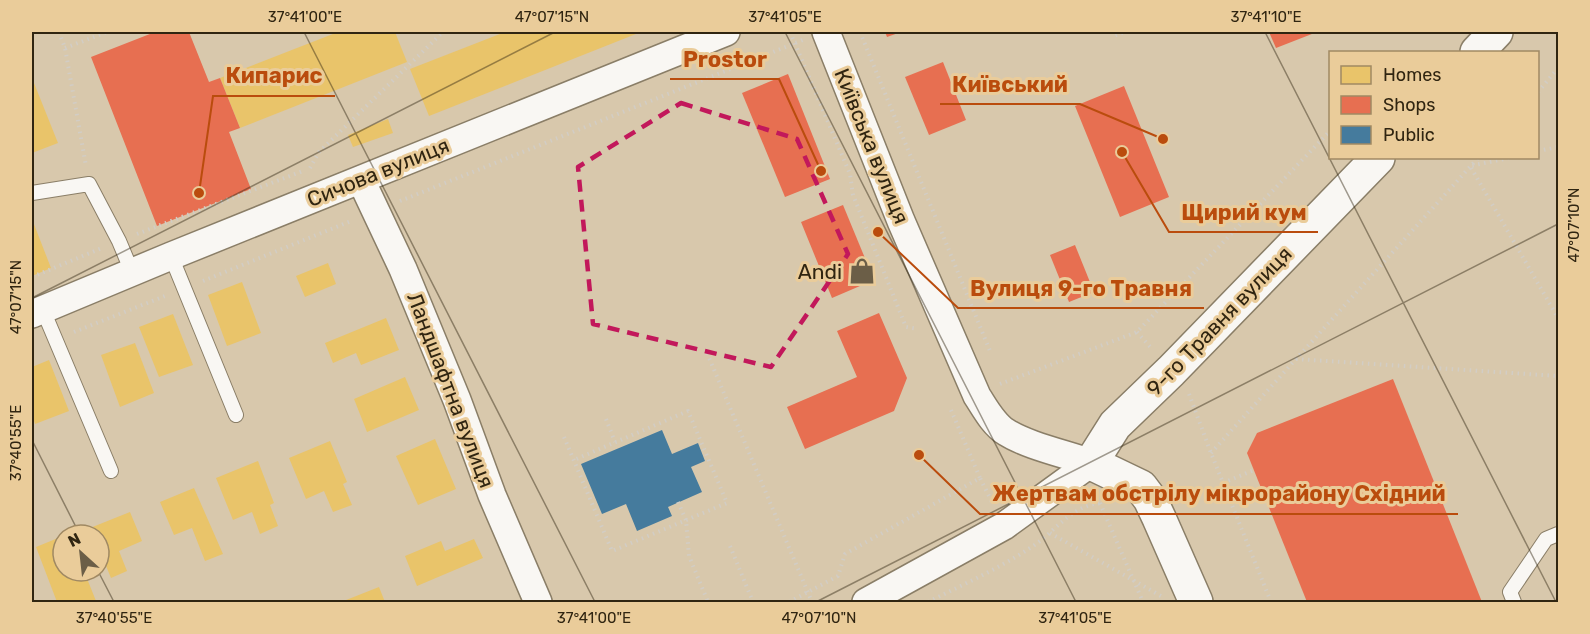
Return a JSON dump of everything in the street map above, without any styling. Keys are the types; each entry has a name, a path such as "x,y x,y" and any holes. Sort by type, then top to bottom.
{"street":[{"name":"Сичова вулиця","path":"37,312 726,32"},
{"name":"Київська вулиця","path":"826,32 901,221 977,396 991,418 1005,432 1091,463 1141,487 1159,518 1196,603"},
{"path":"1478,51 1496,32"},
{"name":"9-го Травня вулиця","path":"1091,463 1115,425 1171,371 1377,159"},
{"name":"Ландшафтна вулиця","path":"361,180 417,302 458,400 492,495 538,603"},
{"path":"866,603 1004,526 1091,463"}],"lane":[{"path":"32,193 89,184 132,272"},
{"path":"171,256 236,415"},
{"path":"37,312 55,339 111,471"},
{"path":"1514,603 1510,592 1546,539 1558,534"}],"path":[{"path":"59,32 65,48 89,184"},
{"path":"65,48 107,32"},
{"path":"310,168 319,152 443,32"},
{"path":"790,32 849,174 854,195 906,327 919,329"},
{"path":"860,32 994,361"},
{"path":"1112,32 1114,36 1125,32"},
{"path":"55,339 795,44"},
{"path":"1539,91 1558,68"},
{"path":"977,396 1002,382 1137,332 1329,132"},
{"path":"1539,152 1558,147"},
{"path":"1211,453 1477,159"},
{"path":"1470,166 1504,159"},
{"path":"32,277 118,241 321,164"},
{"path":"1470,166 1558,318"},
{"path":"707,353 812,603"},
{"path":"1296,359 1558,376"},
{"path":"1171,371 1190,394 1271,603"},
{"path":"564,437 612,551 727,503 688,411 574,460"},
{"path":"606,419 615,442"},
{"path":"1223,483 1254,470"},
{"path":"789,603 838,576 845,554 980,478 1018,556"},
{"path":"678,502 686,520 689,556 708,603"},
{"path":"1100,503 1143,603"},
{"path":"1050,533 1162,597"},
{"path":"730,546 753,603"}],"highlighted area":[{"path":"681,103 797,139 848,254 771,367 593,324 578,167"}],"building: Homes":[{"path":"338,32 395,32 407,62 240,128 220,78"},
{"path":"505,32 641,32 429,116 410,69"},
{"path":"32,78 58,143 32,153"},
{"path":"388,119 393,133 353,147 348,135"},
{"path":"32,219 51,268 32,276"},
{"path":"328,263 336,284 305,297 296,276"},
{"path":"242,282 261,333 227,346 208,295"},
{"path":"173,314 193,365 159,377 139,327"},
{"path":"386,318 399,350 361,365 356,353 333,363 325,343"},
{"path":"135,343 154,393 120,407 101,355"},
{"path":"49,360 69,411 35,424 32,415 32,367"},
{"path":"405,377 419,410 367,432 354,399"},
{"path":"435,439 456,489 418,505 396,456"},
{"path":"330,441 347,482 343,484 352,505 333,512 324,491 306,499 289,458"},
{"path":"258,461 274,503 270,505 278,526 260,534 252,512 233,520 216,478"},
{"path":"194,488 223,554 205,561 192,528 174,535 160,502"},
{"path":"130,512 142,541 119,551 127,571 111,578 111,523 102,523"},
{"path":"474,539 483,558 417,586 405,556 441,541 445,551"},
{"path":"51,541 51,583 89,583 96,601 57,602 36,547"},
{"path":"379,587 385,602 341,602"}],"building: Shops":[{"path":"155,32 189,32 209,82 220,78 240,128 229,132 251,189 157,226 91,57"},
{"path":"885,32 901,32 887,37"},
{"path":"1269,32 1317,32 1276,48"},
{"path":"943,62 966,120 929,135 905,77"},
{"path":"788,74 830,179 785,197 742,93"},
{"path":"1124,86 1169,197 1120,217 1075,106"},
{"path":"843,205 874,280 832,298 801,222"},
{"path":"1075,245 1094,292 1069,302 1050,255"},
{"path":"879,313 907,378 894,411 805,449 787,407 857,377 837,331"},
{"path":"1393,379 1482,602 1307,602 1247,453 1257,433"}],"building: Public":[{"path":"662,430 672,454 698,443 705,461 691,467 702,492 668,507 672,516 637,531 626,504 602,514 581,464"}],"place":[{"name":"Київський","path":"1163,139"},
{"name":"Щирий кум","path":"1122,152"},
{"name":"Prostor","path":"821,171"},
{"name":"Кипарис","path":"199,193"},
{"name":"Вулиця 9-го Травня","path":"878,232"},
{"name":"Andi","path":"862,271"},
{"name":"Жертвам обстрілу мікрорайону Східний","path":"919,455"}]}
